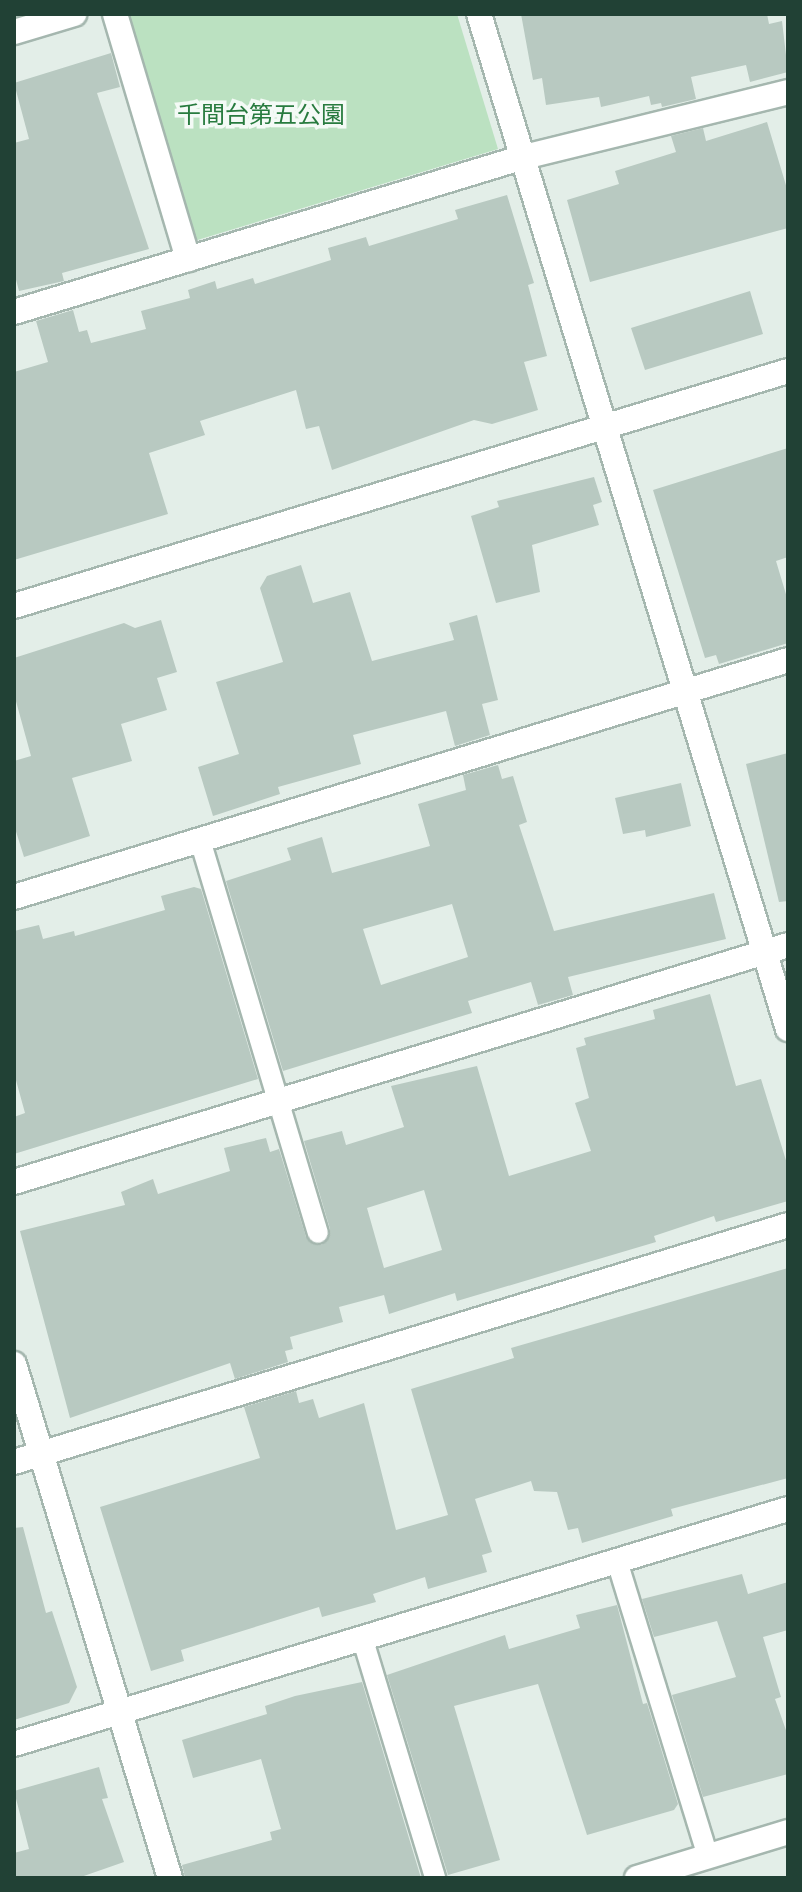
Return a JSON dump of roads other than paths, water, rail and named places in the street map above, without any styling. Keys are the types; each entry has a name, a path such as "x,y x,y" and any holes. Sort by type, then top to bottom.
{"street":[{"path":"14,32 74,14"},
{"path":"115,14 188,259"},
{"path":"479,14 788,1029"},
{"path":"14,312 524,157 788,92"},
{"path":"14,606 788,371"},
{"path":"14,897 788,660"},
{"path":"14,1182 788,945"},
{"path":"14,1462 788,1225"},
{"path":"14,1364 170,1878"},
{"path":"14,1744 788,1509"},
{"path":"637,1878 788,1832"}],"lane":[{"path":"200,840 318,1233"},
{"path":"617,1561 708,1856"},
{"path":"362,1637 435,1878"}],"park label":[{"name":"千間台第五公園","path":"261,115"}]}
